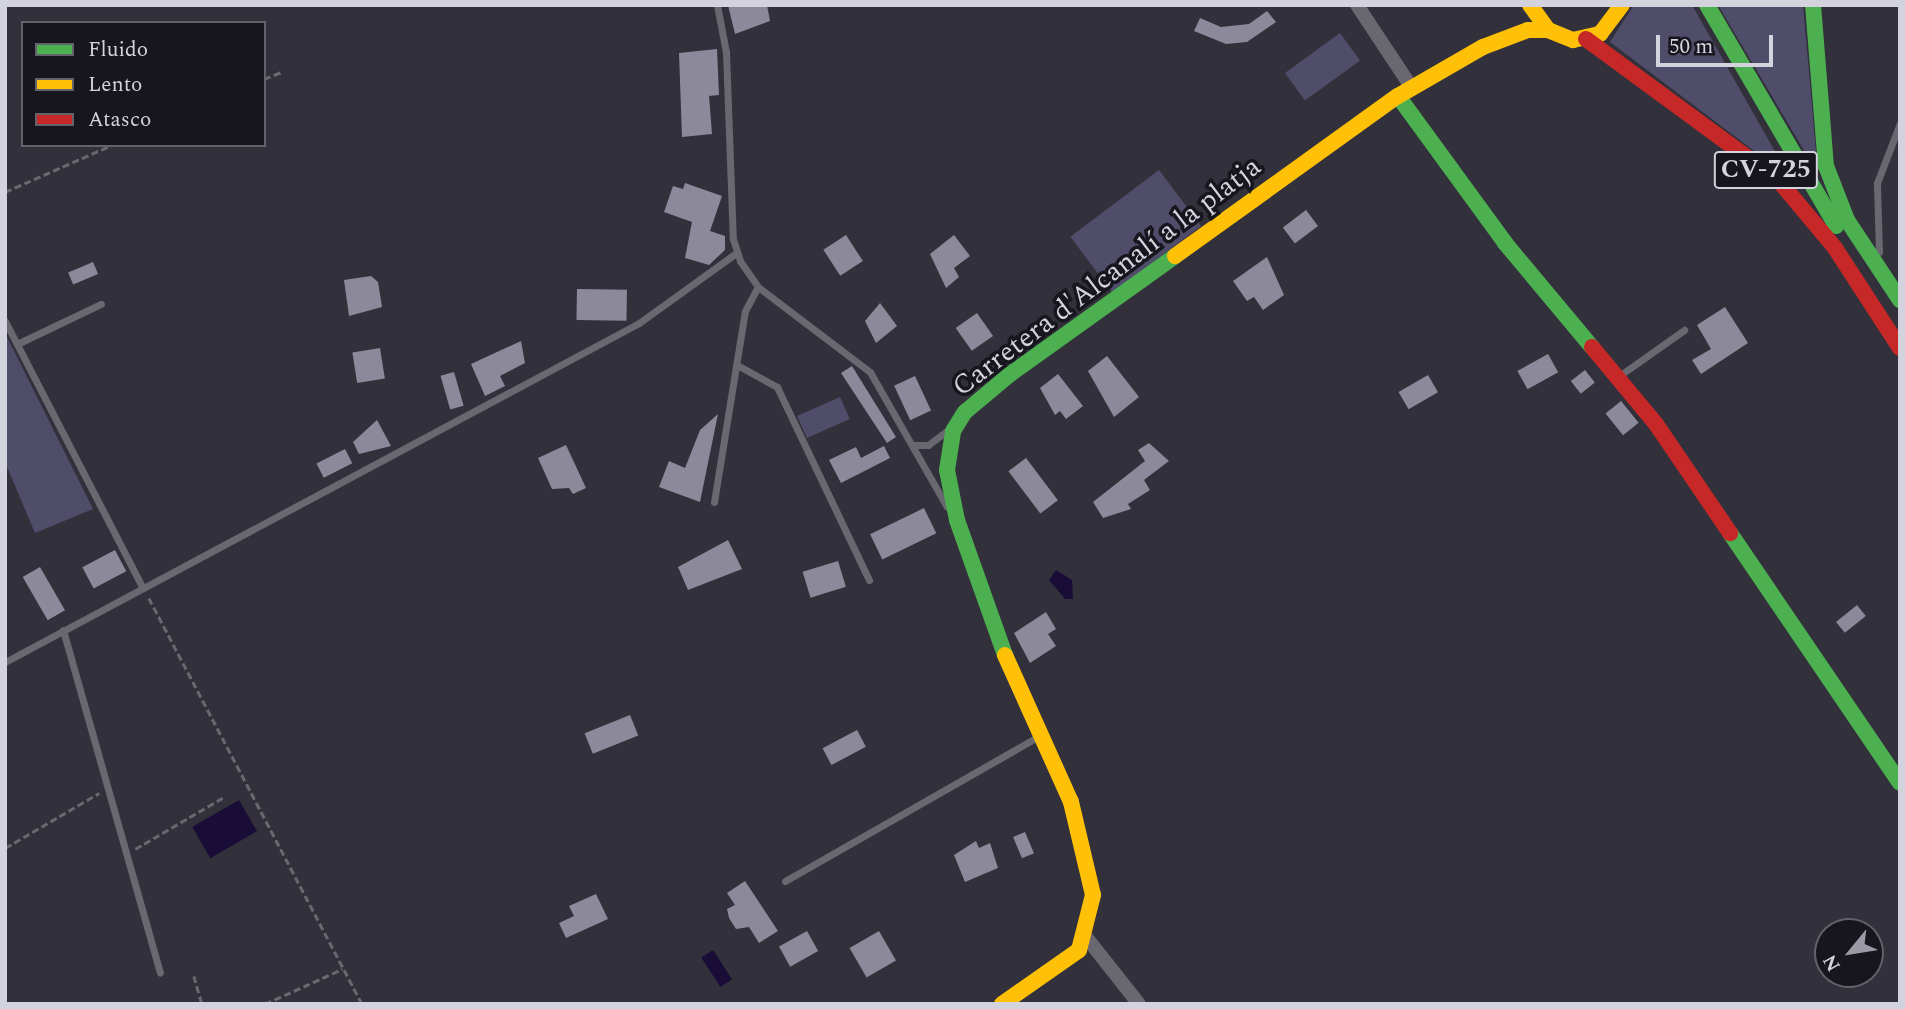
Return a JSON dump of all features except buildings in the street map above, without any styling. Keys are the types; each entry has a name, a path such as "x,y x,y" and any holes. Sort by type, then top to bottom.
{"main road":[{"name":"Carretera d'Alcanalí a la platja","path":"1002,1004 1065,964 1086,937 1093,895 1086,845 1042,733 1001,645 966,545 947,470 953,431 965,412 1405,92 1483,47 1517,21 1525,5"},
{"path":"1531,5 1548,30 1586,39 1612,25 1622,5"},
{"name":"CV-725","path":"1707,5 1802,172 1900,324"},
{"name":"CV-725","path":"1814,5 1826,166 1847,220 1900,300"},
{"name":"Carretera d'Alcanalí a la platja","path":"1483,47 1528,30 1548,30"},
{"name":"CV-725","path":"1586,39 1779,181 1835,248 1900,348"},
{"path":"1405,92 1505,243 1619,377 1900,783"}],"street":[{"path":"1357,5 1405,92"},
{"path":"1086,937 1139,1004"}],"lane":[{"path":"717,5 726,52 724,131 736,253 758,288 862,362 914,445 966,545"},
{"path":"1900,123 1880,167 1875,209 1878,249 1900,285"},
{"path":"5,662 142,586 639,323 736,253"},
{"path":"714,502 745,311 758,288"},
{"path":"17,344 101,304"},
{"path":"5,321 142,586"},
{"path":"1619,377 1684,330"},
{"path":"737,365 777,387 869,580"},
{"path":"914,445 928,445 965,412"},
{"path":"63,629 160,974"},
{"path":"785,881 1042,733"}],"path":[{"path":"266,78 281,72"},
{"path":"5,192 107,147"},
{"path":"142,586 362,1004"},
{"path":"5,848 107,788"},
{"path":"126,854 224,797"},
{"path":"265,1004 342,969"},
{"path":"194,976 202,1004"}],"shaded area":[{"path":"1634,5 1692,5 1790,178 1610,42"},
{"path":"1718,5 1803,5 1818,174"},
{"path":"1340,33 1360,61 1305,100 1285,73"},
{"path":"1159,170 1201,226 1112,293 1070,237"},
{"path":"5,333 93,509 35,533 5,462"},
{"path":"840,397 850,419 807,438 797,416"},
{"path":"1056,570 1072,580 1073,599 1065,599 1049,580"},
{"path":"239,800 257,831 210,858 192,827"},
{"path":"713,950 732,979 720,987 701,958"}],"traffic: fast":[{"path":"1707,5 1836,226"},
{"path":"1813,5 1826,166 1847,220 1900,300"},
{"path":"1398,96 1505,243 1592,347"},
{"path":"1005,655 957,520 947,470 953,431 965,412 1009,375 1175,256"},
{"path":"1730,533 1900,783"}],"traffic: slow":[{"path":"1530,5 1548,30 1573,40 1600,34 1622,5"},
{"path":"1175,256 1398,96 1483,47 1528,30 1548,30"},
{"path":"1002,1004 1079,950 1093,895 1071,802 1005,655"}],"traffic: jam":[{"path":"1586,39 1779,181 1835,248 1900,348"},
{"path":"1592,347 1656,424 1730,533"}]}
